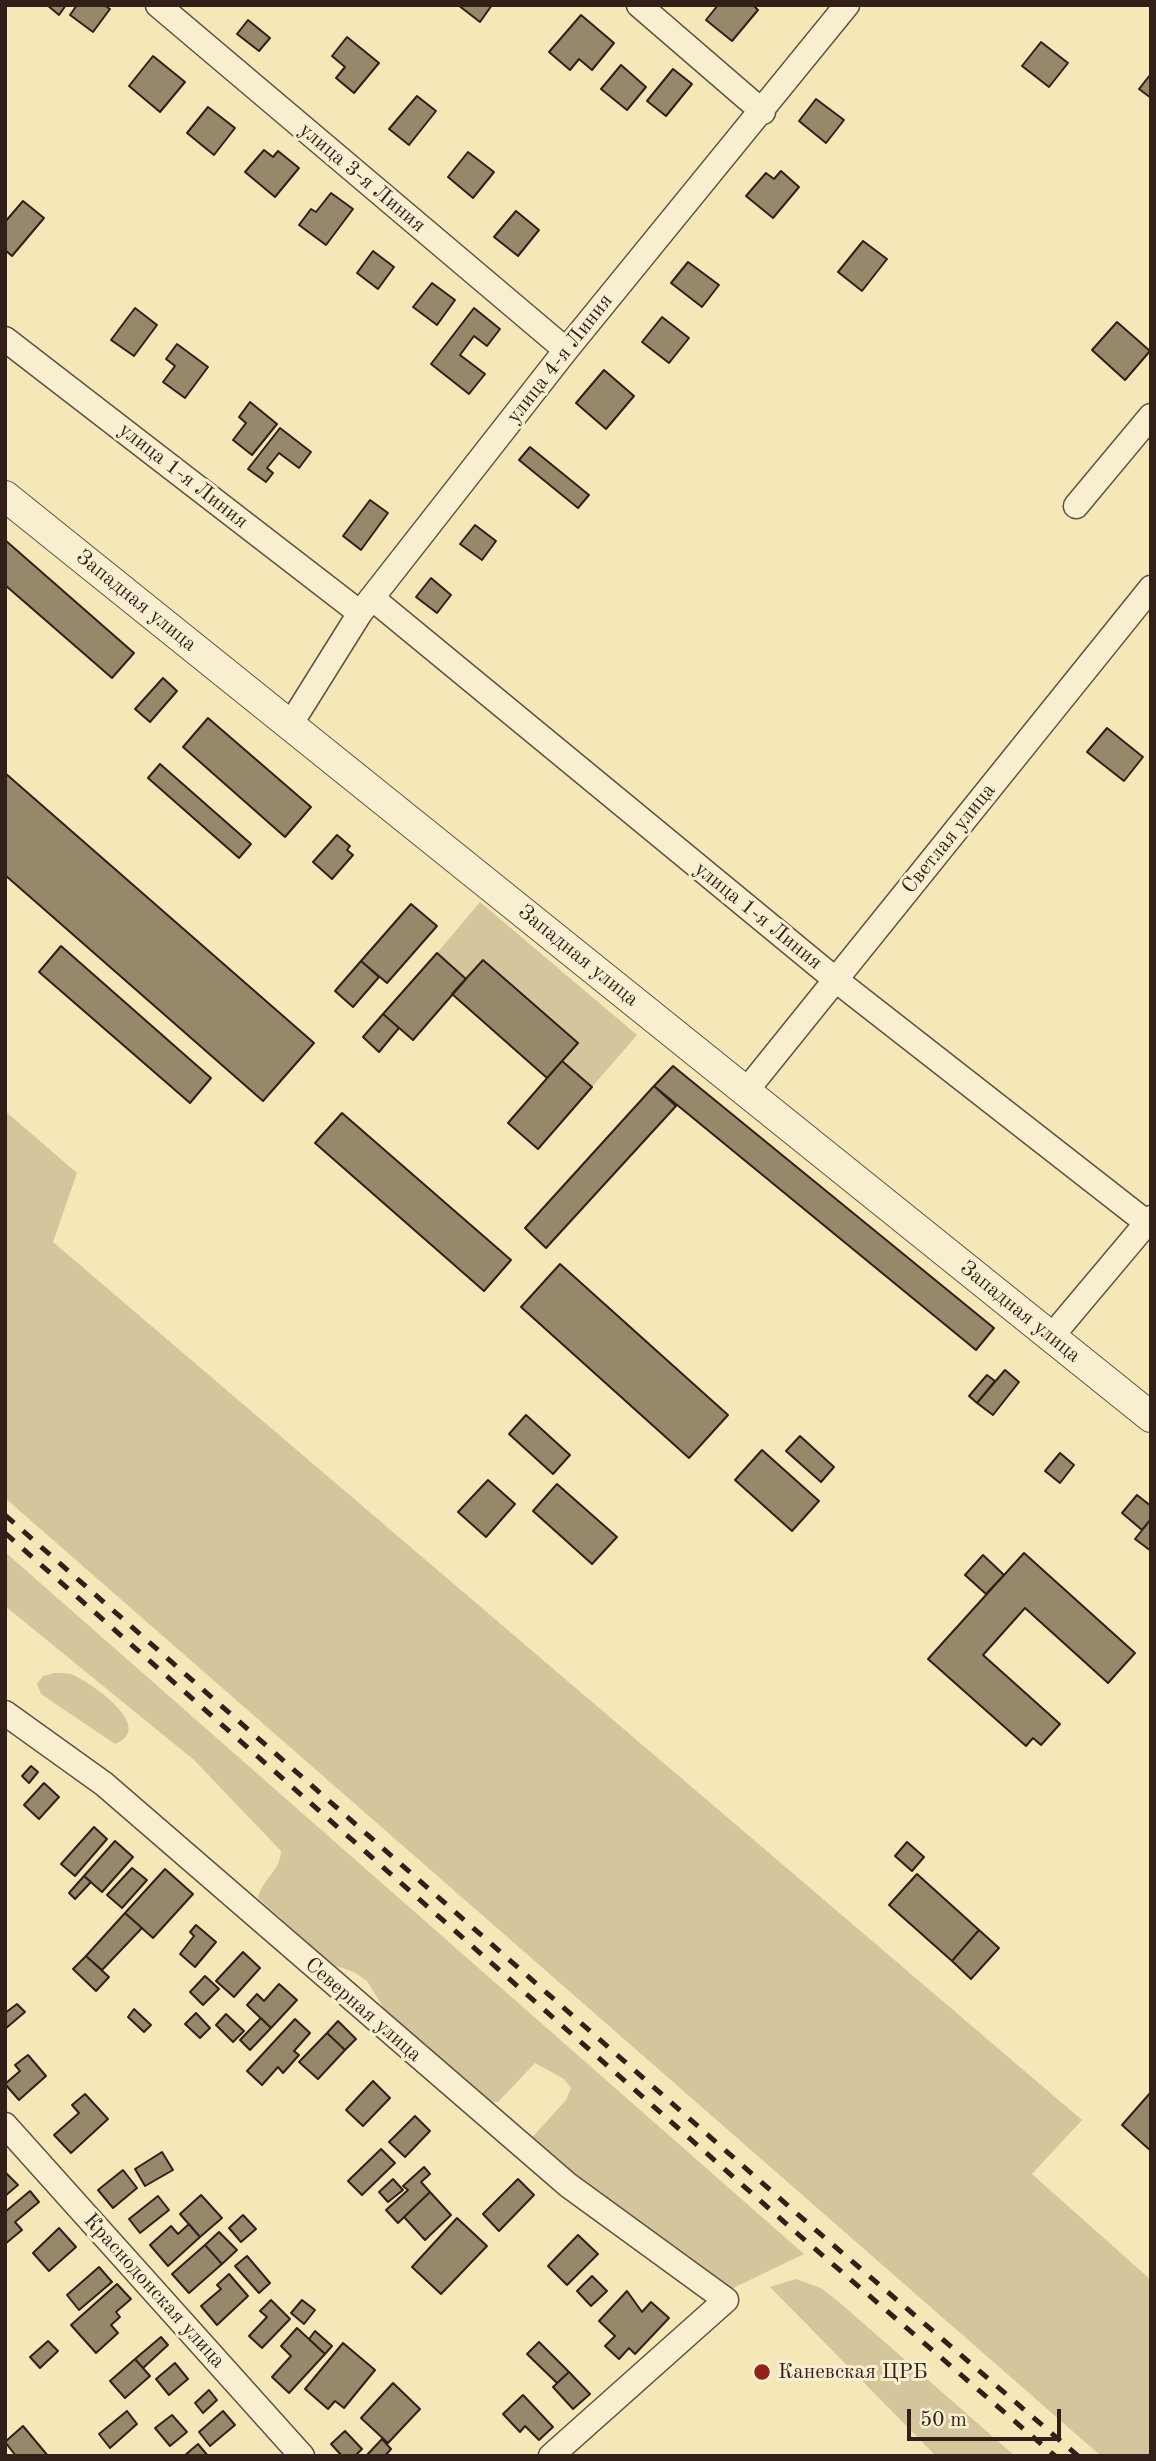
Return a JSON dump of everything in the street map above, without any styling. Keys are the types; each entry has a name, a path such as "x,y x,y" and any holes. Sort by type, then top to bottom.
{"street":[{"name":"улица 3-я Линия","path":"158,5 566,350"},
{"path":"639,5 763,112"},
{"name":"улица 4-я Линия","path":"290,725 366,606 566,350 688,198 763,112 847,5"},
{"name":"улица 1-я Линия","path":"5,339 366,606 836,980 1150,1222"},
{"path":"1076,506 1151,416"},
{"name":"Западная улица","path":"5,496 1151,1417"},
{"name":"Светлая улица","path":"746,1091 1151,588"},
{"path":"1051,1337 1150,1222"},
{"name":"Северная улица","path":"5,1713 104,1784 547,2168 726,2300 551,2456"},
{"name":"Краснодонская улица","path":"5,2126 302,2456"}],"shaded area":[{"path":"480,902 637,1035 592,1087 562,1061 578,1042 483,960 466,979 437,953"},
{"path":"5,1111 77,1173 53,1242 1082,2120 1032,2174 1151,2280 1151,2456 1101,2456 5,1498"},
{"path":"5,1552 804,2254 729,2290 528,2142 566,2100 571,2088 564,2079 535,2063 498,2102 484,2101 391,2020 367,1981 354,1972 333,1965 258,1898 278,1865 281,1851 194,1760 5,1606"},
{"path":"54,1673 71,1674 105,1695 125,1717 129,1727 126,1737 115,1744 41,1694 37,1684 43,1676"},
{"path":"796,2279 821,2288 839,2302 1015,2456 936,2456 770,2287"}],"building":[{"path":"47,5 66,5 59,15"},
{"path":"77,5 104,5 110,9 93,32 70,15"},
{"path":"458,5 492,5 480,22"},
{"path":"718,5 753,5 758,10 732,41 706,20"},
{"path":"581,15 614,43 592,70 579,59 570,70 549,52"},
{"path":"248,20 270,38 259,51 237,34"},
{"path":"347,37 379,63 354,93 336,78 345,67 332,56"},
{"path":"1041,42 1068,63 1049,87 1022,66"},
{"path":"153,56 185,82 160,112 129,86"},
{"path":"621,65 646,87 627,110 601,89"},
{"path":"673,69 692,84 666,116 647,101"},
{"path":"1151,76 1151,98 1139,89"},
{"path":"417,96 436,111 409,145 389,129"},
{"path":"816,99 844,120 826,143 799,121"},
{"path":"208,107 235,128 214,155 187,133"},
{"path":"264,150 273,157 278,151 299,168 275,197 245,172"},
{"path":"468,152 494,172 473,198 448,177"},
{"path":"781,171 799,187 773,218 746,196 766,173 774,179"},
{"path":"331,193 353,209 326,245 299,225 311,209 316,212"},
{"path":"23,201 44,218 12,256 5,250 5,222"},
{"path":"516,211 539,230 518,256 494,237"},
{"path":"863,241 887,259 862,291 838,272"},
{"path":"373,251 394,267 378,289 357,273"},
{"path":"688,262 719,285 702,307 671,283"},
{"path":"432,283 455,300 437,325 413,307"},
{"path":"135,308 157,325 134,356 111,340"},
{"path":"474,308 500,329 487,346 474,336 460,355 485,374 469,394 431,364"},
{"path":"662,317 689,338 669,363 642,342"},
{"path":"1117,322 1150,351 1125,380 1092,350"},
{"path":"177,344 208,367 185,398 163,382 175,366 166,359"},
{"path":"604,370 634,396 606,429 576,403"},
{"path":"250,402 277,424 252,455 233,440 246,423 239,417"},
{"path":"280,428 311,452 299,468 279,453 267,468 273,473 266,482 248,469"},
{"path":"530,447 589,495 578,508 519,460"},
{"path":"370,500 388,513 361,550 343,536"},
{"path":"475,525 496,541 482,560 460,544"},
{"path":"5,540 134,653 112,678 5,585"},
{"path":"431,578 451,595 437,613 416,597"},
{"path":"163,678 177,691 150,722 135,709"},
{"path":"208,718 311,807 285,837 183,747"},
{"path":"1107,728 1143,757 1124,781 1087,752"},
{"path":"160,764 251,844 239,858 148,778"},
{"path":"5,773 314,1043 263,1101 5,875"},
{"path":"337,835 350,846 347,850 353,855 332,879 313,862"},
{"path":"411,904 437,926 387,983 361,961"},
{"path":"61,946 211,1078 190,1103 39,972"},
{"path":"437,953 466,979 413,1040 383,1014"},
{"path":"483,960 578,1043 547,1078 452,994"},
{"path":"361,961 379,977 353,1007 335,991"},
{"path":"383,1014 399,1028 379,1052 363,1037"},
{"path":"562,1061 592,1087 538,1149 508,1123"},
{"path":"673,1066 994,1328 976,1350 654,1086"},
{"path":"654,1086 676,1106 546,1248 525,1228"},
{"path":"342,1113 511,1260 484,1291 315,1143"},
{"path":"560,1264 728,1415 689,1458 521,1307"},
{"path":"1005,1370 1019,1382 993,1415 977,1403"},
{"path":"987,1375 995,1381 977,1403 969,1396"},
{"path":"526,1415 570,1455 553,1474 509,1434"},
{"path":"800,1436 834,1467 821,1482 786,1451"},
{"path":"762,1450 819,1501 792,1531 735,1480"},
{"path":"1060,1453 1074,1465 1060,1483 1045,1471"},
{"path":"488,1480 515,1504 486,1537 458,1512"},
{"path":"557,1484 617,1537 592,1564 533,1511"},
{"path":"1137,1495 1151,1506 1151,1519 1142,1530 1122,1513"},
{"path":"1151,1519 1151,1551 1135,1539"},
{"path":"1024,1553 1135,1653 1108,1683 1025,1608 983,1655 1060,1724 1041,1745 1033,1738 1026,1746 928,1659"},
{"path":"983,1555 1004,1575 986,1594 965,1575"},
{"path":"31,1766 38,1772 29,1783 22,1776"},
{"path":"44,1783 59,1797 39,1819 24,1805"},
{"path":"94,1827 107,1839 75,1876 61,1864"},
{"path":"115,1841 133,1857 102,1892 84,1876"},
{"path":"907,1842 924,1857 912,1871 895,1856"},
{"path":"132,1868 147,1880 122,1908 107,1895"},
{"path":"165,1869 193,1894 153,1938 125,1913"},
{"path":"917,1874 979,1930 952,1961 889,1905"},
{"path":"84,1876 91,1882 75,1899 69,1893"},
{"path":"125,1913 142,1928 102,1970 86,1956"},
{"path":"196,1925 216,1942 195,1967 180,1954 194,1936 190,1932"},
{"path":"979,1930 999,1948 971,1979 952,1961"},
{"path":"243,1952 260,1968 234,1997 216,1981"},
{"path":"86,1956 109,1977 96,1991 73,1969"},
{"path":"205,1976 219,1989 203,2005 190,1992"},
{"path":"279,1984 297,2000 271,2028 247,2005 257,1994 264,2001"},
{"path":"17,2004 25,2012 5,2029 5,2013"},
{"path":"134,2009 151,2025 144,2032 128,2017"},
{"path":"196,2013 210,2028 200,2038 185,2024"},
{"path":"226,2014 244,2031 233,2042 216,2025"},
{"path":"261,2018 271,2028 250,2050 240,2040"},
{"path":"295,2019 310,2033 294,2051 299,2055 283,2073 278,2067 262,2085 247,2071"},
{"path":"338,2021 356,2039 345,2050 327,2033"},
{"path":"327,2033 345,2050 318,2079 299,2062"},
{"path":"28,2055 46,2076 19,2100 5,2084 20,2071 15,2065"},
{"path":"373,2081 390,2098 363,2126 346,2110"},
{"path":"1151,2092 1151,2151 1122,2125"},
{"path":"85,2094 108,2119 71,2153 54,2135 79,2113 72,2105"},
{"path":"415,2116 430,2131 405,2157 389,2142"},
{"path":"381,2149 395,2163 362,2195 348,2181"},
{"path":"162,2152 173,2170 145,2186 135,2169"},
{"path":"424,2167 430,2174 421,2182 430,2192 398,2223 386,2210 408,2190 403,2186"},
{"path":"123,2170 137,2188 113,2208 98,2190"},
{"path":"5,2172 18,2185 5,2196"},
{"path":"393,2179 403,2190 388,2202 379,2192"},
{"path":"518,2179 534,2195 499,2231 483,2214"},
{"path":"30,2191 39,2202 15,2222 22,2230 5,2244 5,2212"},
{"path":"430,2192 451,2215 425,2240 404,2217"},
{"path":"201,2195 222,2218 200,2237 180,2214"},
{"path":"158,2196 169,2210 140,2233 129,2219"},
{"path":"243,2215 256,2229 241,2242 229,2228"},
{"path":"457,2218 487,2246 441,2294 412,2267"},
{"path":"189,2224 200,2237 168,2266 150,2245 171,2226 178,2234"},
{"path":"59,2228 76,2247 49,2271 33,2253"},
{"path":"219,2232 237,2250 222,2264 205,2245"},
{"path":"578,2235 598,2254 567,2285 548,2266"},
{"path":"205,2245 222,2264 189,2293 172,2274"},
{"path":"247,2256 270,2283 259,2293 235,2266"},
{"path":"99,2267 112,2282 79,2310 67,2295"},
{"path":"229,2274 248,2296 217,2325 201,2306 221,2289 217,2285"},
{"path":"592,2276 607,2291 591,2306 577,2291"},
{"path":"117,2284 131,2299 116,2312 120,2317 111,2325 118,2333 96,2353 71,2325"},
{"path":"627,2291 642,2312 651,2302 669,2318 635,2354 629,2348 619,2359 605,2346 615,2336 599,2321"},
{"path":"271,2300 290,2319 262,2348 249,2336 267,2317 260,2311"},
{"path":"302,2300 315,2310 304,2324 291,2313"},
{"path":"297,2328 325,2354 289,2393 272,2377 291,2356 281,2346"},
{"path":"315,2331 332,2346 325,2354 309,2339"},
{"path":"161,2337 168,2345 143,2368 135,2359"},
{"path":"48,2341 58,2351 40,2368 30,2357"},
{"path":"539,2342 569,2372 557,2383 527,2354"},
{"path":"343,2343 375,2370 344,2408 335,2401 328,2409 305,2389"},
{"path":"135,2359 150,2376 125,2398 110,2381"},
{"path":"175,2363 188,2379 169,2395 156,2379"},
{"path":"569,2372 590,2394 573,2409 553,2387"},
{"path":"393,2383 420,2409 388,2443 361,2418"},
{"path":"209,2390 217,2400 203,2413 195,2403"},
{"path":"523,2395 553,2427 539,2440 525,2426 520,2432 503,2414"},
{"path":"127,2411 137,2424 110,2448 99,2434"},
{"path":"223,2411 235,2425 210,2446 199,2432"},
{"path":"172,2415 187,2432 170,2446 155,2428"},
{"path":"23,2426 48,2456 16,2456 5,2442"},
{"path":"345,2431 362,2449 355,2456 342,2456 331,2444"},
{"path":"382,2439 391,2449 385,2456 366,2456"},
{"path":"198,2444 208,2456 184,2456"}],"railway":[{"path":"5,1515 810,2225 1078,2456"},
{"path":"5,1533 799,2235 1055,2456"}],"place":[{"name":"Каневская ЦРБ","path":"762,2372"}]}
